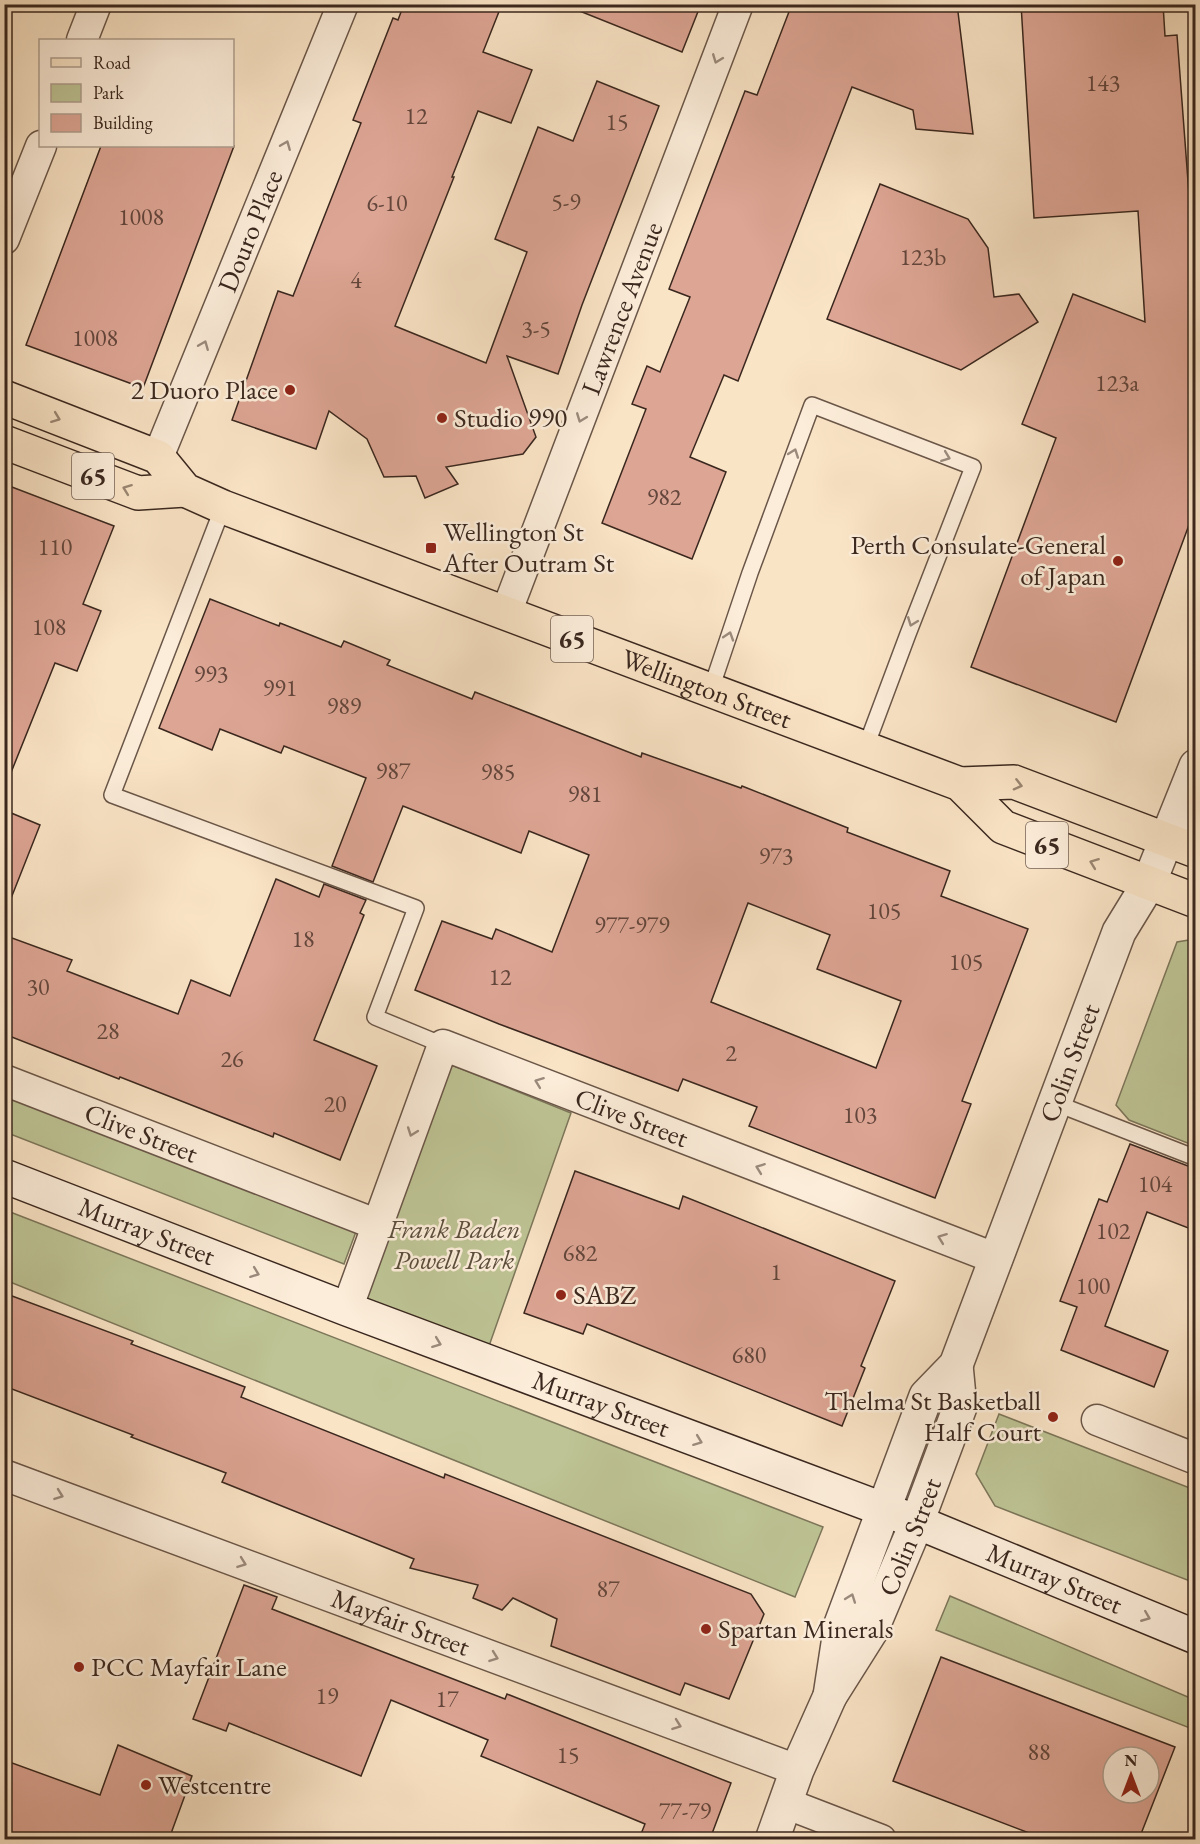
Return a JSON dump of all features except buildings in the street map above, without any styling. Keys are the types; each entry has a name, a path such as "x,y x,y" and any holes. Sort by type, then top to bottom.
{"main road":[{"name":"Wellington Street","path":"4,397 158,457 185,490 223,507 710,692 960,784 1014,782 1181,846"},
{"name":"Wellington Street","path":"4,442 138,493 185,490"},
{"name":"Wellington Street","path":"960,784 1003,827 1196,901"}],"street":[{"path":"82,39 96,4"},
{"name":"Douro Place","path":"158,457 343,4"},
{"name":"Lawrence Avenue","path":"506,613 738,4"},
{"path":"4,239 41,147"},
{"name":"Colin Street","path":"830,1696 841,1624 926,1396 956,1365 1119,932 1149,883 1181,846 1196,766"},
{"path":"347,1309 443,1045"},
{"name":"Clive Street","path":"443,1045 997,1259"},
{"name":"Clive Street","path":"4,1080 378,1225"},
{"name":"Murray Street","path":"4,1176 347,1309 917,1522 1196,1637"},
{"name":"Colin Street","path":"772,1839 797,1770 830,1696 872,1631 917,1522 960,1407 956,1365"},
{"path":"1097,1420 1196,1459"},
{"name":"Mayfair Street","path":"4,1475 797,1770"},
{"path":"785,1803 881,1839"}],"lane":[{"path":"710,692 750,573 812,405 973,467 866,749"},
{"path":"223,507 112,795 416,908 375,1017 443,1045"},
{"path":"1055,1103 1196,1158"}],"green space":[{"path":"1196,939 1195,1146 1129,1120 1116,1105 1177,942"},
{"name":"Frank Baden Powell Park","path":"449,1064 571,1113 489,1346 363,1298"},
{"path":"4,1090 357,1229 344,1264 5,1132"},
{"path":"5,1210 823,1527 795,1597 5,1280"},
{"path":"999,1414 1195,1490 1195,1583 995,1506 976,1474"},
{"path":"950,1596 1195,1700 1195,1730 936,1630"}],"place":[{"name":"2 Duoro Place","path":"290,390"},
{"name":"Studio 990","path":"442,418"},
{"name":"Wellington St After Outram St","path":"431,548"},
{"name":"Perth Consulate-General of Japan","path":"1118,561"},
{"name":"SABZ","path":"561,1295"},
{"name":"Thelma St Basketball Half Court","path":"1053,1417"},
{"name":"Spartan Minerals","path":"706,1629"},
{"name":"PCC Mayfair Lane","path":"79,1667"},
{"name":"Westcentre","path":"146,1785"}]}
